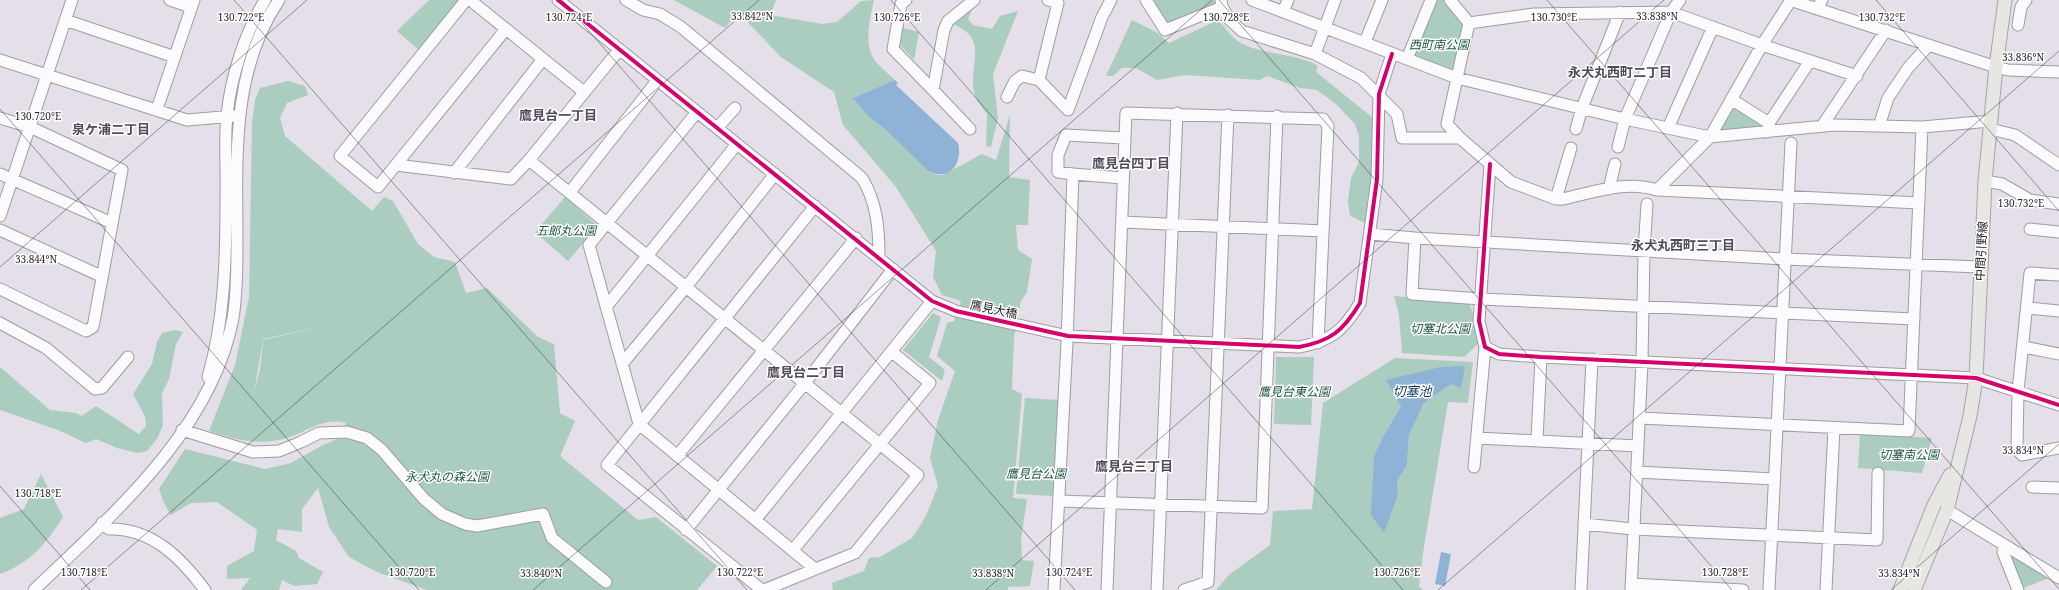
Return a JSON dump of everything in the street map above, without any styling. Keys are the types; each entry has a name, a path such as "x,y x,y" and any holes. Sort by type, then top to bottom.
{"main road":[{"name":"中間引野線","path":"1914,590 1947,510 1970,416 1976,378 1979,267 1985,181 1996,67 2005,0"},
{"name":"中間引野線","path":"1900,590 1934,505 1961,454"}],"street":[{"path":"0,216 72,0"},
{"path":"157,109 193,4 170,0"},
{"path":"193,413 208,376 221,318 226,198 227,115 239,59 249,32 265,0"},
{"path":"34,590 102,523 158,464 193,413 220,363 233,317 237,262 239,116 252,55 262,30 279,0"},
{"path":"466,0 340,156 378,187 506,29"},
{"path":"470,0 584,92"},
{"name":"鷹見大橋","path":"558,0 657,81 856,238 932,301 956,311 1068,336 1168,342 1299,347 1318,343 1338,333 1350,320 1360,303 1377,179 1379,94 1392,54"},
{"path":"906,0 902,4 894,49 970,129"},
{"path":"933,90 944,30 948,21 974,0"},
{"path":"1039,80 1058,3 1048,0"},
{"path":"1007,97 1015,81 1022,76 1039,80 1068,110 1102,17 1111,0"},
{"path":"1146,0 1166,30 1222,3 1230,20 1242,31 1315,54 1361,78 1379,94 1397,114 1402,138 1460,138"},
{"path":"1252,0 1457,78 1625,119 1710,137 1768,128 1835,125 1922,127 1991,125 2015,135 2059,165"},
{"path":"1283,12 1288,0"},
{"path":"1315,54 1335,0"},
{"path":"1365,42 1382,0"},
{"path":"1407,59 1431,0"},
{"path":"1450,0 1469,23"},
{"path":"1618,147 1625,119 1672,12 1680,0"},
{"path":"1657,190 1710,137 1762,45 1791,0 1820,4 1928,46 1996,67 2008,70 2059,72"},
{"path":"2018,25 2021,7 2026,0"},
{"path":"629,1 643,10 660,14 680,27 862,178 871,193 877,214 879,257"},
{"path":"1576,129 1582,108 1620,12"},
{"path":"1469,23 1534,14 1672,12 1762,45 1857,76"},
{"path":"65,20 175,57"},
{"path":"1469,23 1446,124 1511,182 1556,199 1563,199 1623,186 1648,187 1657,190 1788,195 1919,203"},
{"path":"1668,128 1713,27"},
{"path":"1822,126 1857,76 1886,30"},
{"path":"1879,126 1888,98 1908,68 1928,46"},
{"path":"396,165 511,179 530,160 619,50"},
{"path":"454,173 543,59"},
{"path":"0,60 46,76 157,109 187,120 227,115 239,116"},
{"path":"1768,128 1810,61"},
{"path":"570,192 657,81"},
{"path":"1731,99 1768,128"},
{"path":"717,128 735,108"},
{"path":"697,112 589,245 639,424 815,568"},
{"path":"1107,590 1118,339 1123,138 1126,113 1277,116 1323,119 1328,126 1318,343"},
{"path":"1157,590 1177,113"},
{"path":"1184,590 1208,582 1222,227 1228,115"},
{"path":"1060,501 1262,508 1277,116"},
{"path":"0,118 30,127 122,170 92,327 86,331 0,289"},
{"path":"1640,418 1777,426 1909,431 1922,127"},
{"path":"1123,138 1066,135 1058,155 1058,172 1123,178"},
{"path":"1769,590 1791,143"},
{"path":"606,307 737,144"},
{"path":"1556,199 1570,148"},
{"path":"530,160 686,287 726,319 805,383 842,414 918,475 855,554 815,568 763,590 686,530 608,465 639,424 726,319 815,206"},
{"path":"1474,467 1485,347 1479,321 1490,164"},
{"path":"1609,189 1614,164"},
{"path":"0,174 112,223"},
{"path":"622,364 686,287 775,174"},
{"path":"1054,590 1068,336 1073,174"},
{"path":"1985,181 2002,184 2030,200 2059,204"},
{"path":"1647,204 1644,251 1640,418 1631,587 1743,590"},
{"path":"1122,222 1273,230 1323,231"},
{"path":"2030,229 2059,232"},
{"path":"0,230 101,276"},
{"path":"1370,234 1415,238 1785,259 1979,267"},
{"path":"677,456 856,238"},
{"path":"1415,238 1412,294 1481,299 1782,314 1914,319"},
{"path":"686,530 805,383 893,269"},
{"path":"2059,275 2030,273 2028,308 2018,391 2016,449 2022,455 2059,448"},
{"path":"756,519 932,301"},
{"path":"2028,308 2059,311"},
{"path":"0,323 46,348 95,389 102,388 128,357"},
{"path":"1485,347 1499,354 1541,357 1976,378 2059,405"},
{"path":"2024,347 2059,354"},
{"path":"792,550 881,445 930,382 892,352"},
{"path":"1537,440 1541,357"},
{"path":"1581,590 1592,359"},
{"path":"1826,590 1834,428"},
{"path":"182,430 253,452 278,450 301,442 319,433 347,432 367,438 382,450 424,499 442,514 465,524 477,526 543,514 552,538 606,582"},
{"path":"1477,438 1638,446"},
{"path":"1637,472 1774,479"},
{"path":"1584,524 1633,529 1877,540 1878,473"},
{"path":"2032,487 2059,487"},
{"path":"1947,510 2059,578"},
{"path":"102,523 109,529 123,529 152,538 177,558 205,590"},
{"path":"2005,545 2003,552 2018,590"}],"green space":[{"path":"429,0 459,0 419,50 397,31"},
{"path":"674,0 776,0 770,15 822,24 837,22 861,1 874,0 868,31 869,47 875,61 895,80 854,98 870,118 886,130 928,171 936,175 943,175 982,154 996,160 1010,115 1009,177 1030,180 1028,225 1016,225 1018,250 1032,259 1027,292 1021,301 1014,337 1012,389 1022,394 1013,498 1027,499 1021,539 1022,560 1034,561 1030,586 1008,587 1008,590 833,590 832,583 864,571 869,558 880,557 912,538 926,516 938,486 930,458 938,420 955,371 937,356 947,323 954,321 961,301 942,295 933,277 936,251 896,187 843,125 834,92 781,57 738,12 725,28"},
{"path":"1152,0 1214,0 1216,4 1168,25"},
{"name":"西町南公園","path":"1435,0 1447,0 1466,22 1453,72 1412,57"},
{"path":"973,7 968,19 973,25 992,29 1000,16 1018,11 993,74 998,118 991,147 986,146 987,114 975,95 973,86 975,48 973,41 970,35 963,29 953,24"},
{"path":"1132,20 1156,32 1169,43 1218,20 1235,39 1243,44 1264,51 1309,61 1318,66 1316,72 1373,118 1371,184 1365,223 1350,216 1348,201 1351,178 1359,162 1359,136 1355,124 1336,104 1317,90 1300,88 1267,76 1260,80 1185,75 1157,80 1136,68 1122,68 1113,76 1106,76"},
{"path":"903,28 919,32 914,60 900,45"},
{"name":"永犬丸の森公園","path":"288,81 305,86 308,95 287,103 280,118 285,136 372,211 384,197 393,201 418,244 434,257 455,262 466,293 487,288 538,337 554,344 560,413 575,421 560,456 638,520 656,517 717,566 697,590 427,590 377,572 349,557 329,527 318,488 302,509 302,532 278,529 276,540 296,551 299,558 323,572 317,584 294,586 282,580 279,590 241,590 250,578 227,579 227,566 254,551 257,530 217,502 191,503 171,515 164,503 159,489 185,449 265,469 291,463 321,446 339,438 346,423 328,422 312,427 288,438 260,442 243,440 209,431 235,365 249,297 252,123 255,100 260,88","holes":["327,325 263,340 260,369 254,393 263,339"]},
{"path":"1733,104 1765,124 1763,129 1717,131"},
{"name":"五郎丸公園","path":"565,197 598,226 568,261 535,232"},
{"name":"切塞北公園","path":"1394,296 1468,302 1471,306 1478,344 1464,357 1402,353 1399,315"},
{"path":"933,313 941,317 929,357 945,370 942,381 903,350"},
{"path":"175,330 183,332 176,344 169,379 162,393 163,425 157,439 147,451 138,453 117,448 96,439 86,443 58,430 0,410 0,367 50,410 76,413 82,416 96,406 139,434 146,426 145,416 133,394 152,364 157,342 162,333"},
{"name":"鷹見台東公園","path":"1276,357 1314,357 1311,425 1274,424"},
{"path":"1395,358 1473,362 1468,403 1448,402 1423,553 1419,586 1423,590 1216,590 1230,574 1270,545 1273,511 1312,509 1323,403","holes":["1464,366 1451,384 1424,403 1409,435 1407,465 1397,481 1398,495 1384,532 1383,437 1401,406"]},
{"name":"鷹見台公園","path":"1025,398 1058,400 1053,496 1016,494"},
{"name":"切塞南公園","path":"1860,434 1932,438 1922,473 1858,468"},
{"path":"41,474 63,517 44,544 36,552 20,565 0,574 0,518 24,509"},
{"path":"2009,551 2051,577 2021,589 2008,558"}],"water":[{"path":"895,80 898,83 896,85 958,143 959,151 956,164 948,173 936,174 928,171 886,130 869,117 853,98"},
{"name":"切塞池","path":"1465,366 1461,388 1451,384 1424,403 1409,435 1407,465 1397,481 1398,495 1384,533 1371,515 1374,457 1383,437 1401,406 1386,380 1441,367"},
{"path":"1441,552 1451,554 1445,586 1435,584"}],"cycle path":[{"path":"558,0 932,301 956,311 1068,336 1299,347 1320,342 1342,328 1360,303 1377,179 1379,94 1392,54"},
{"path":"1490,164 1479,321 1485,347 1499,354 1976,378 2059,405"}],"district":[{"name":"永犬丸西町二丁目","path":"1620,72"},
{"name":"鷹見台一丁目","path":"558,115"},
{"name":"泉ケ浦二丁目","path":"111,129"},
{"name":"鷹見台四丁目","path":"1131,163"},
{"name":"永犬丸西町三丁目","path":"1683,245"},
{"name":"鷹見台二丁目","path":"806,372"},
{"name":"鷹見台三丁目","path":"1134,466"}]}
